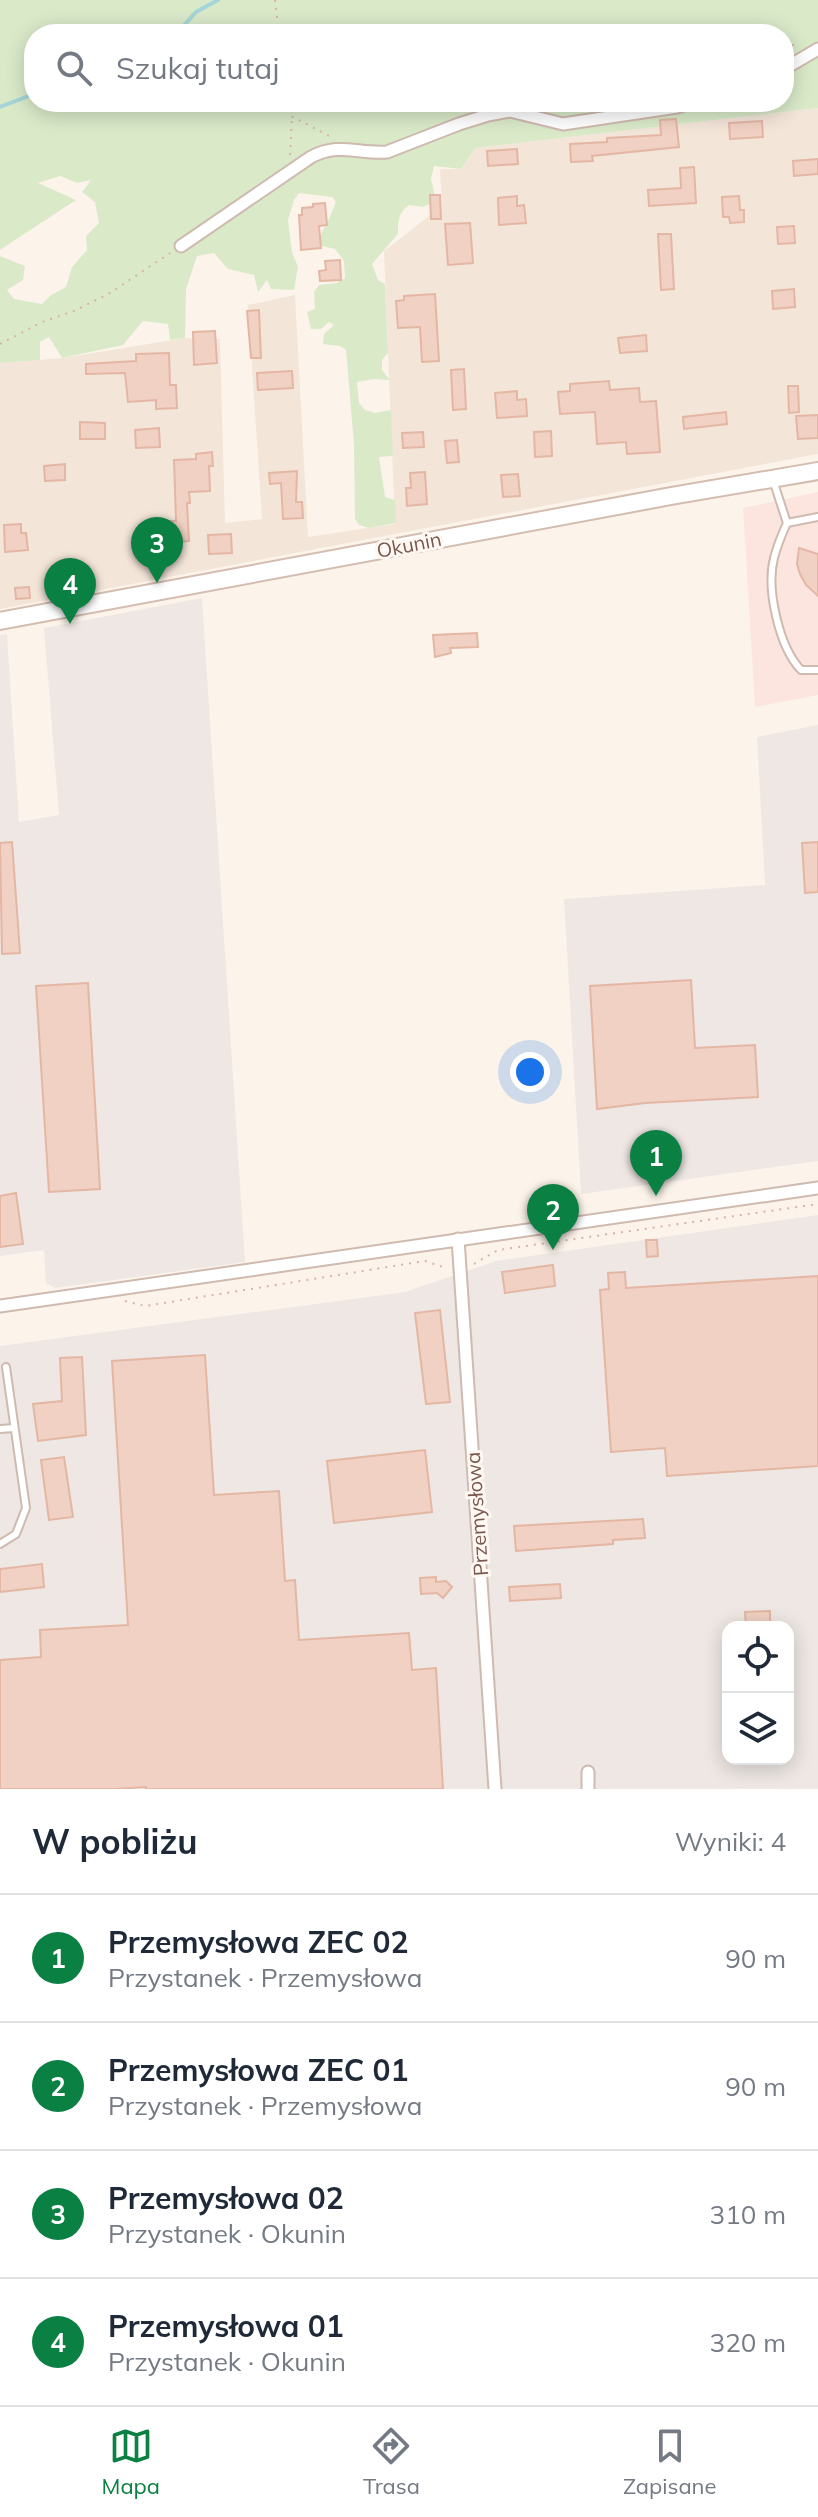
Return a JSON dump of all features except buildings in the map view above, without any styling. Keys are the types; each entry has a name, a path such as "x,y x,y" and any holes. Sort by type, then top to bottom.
{"main road":[{"name":"Okunin","path":"0,621 818,471"}],"street":[{"path":"794,63 818,49"},
{"path":"181,246 320,152 345,148 387,152 459,124 504,112"},
{"path":"514,112 563,124 643,112"},
{"path":"0,1306 818,1188"},
{"name":"Przemysłowa","path":"458,1239 495,1789"},
{"path":"588,1772 588,1789"}],"lane":[{"path":"773,480 787,523 773,561 775,610 791,659 801,670 818,670"},
{"path":"787,523 818,517"},
{"path":"0,1544 16,1534 26,1508 6,1367"},
{"path":"0,1429 14,1428"}],"path":[{"path":"275,0 278,24"},
{"path":"289,112 289,173"},
{"path":"291,116 345,148"},
{"path":"0,344 110,293 181,246"},
{"path":"467,1268 498,1250 818,1204"},
{"path":"123,1300 145,1306 425,1261 453,1270"}],"shaded area":[{"path":"818,108 818,454 0,609 0,363 62,358 185,338 220,339 225,523 262,519 248,305 295,295 308,537 395,524 384,251 442,206 440,169 461,169 475,148"},
{"path":"818,492 818,695 755,707 743,508"},
{"path":"202,598 245,1262 55,1288 46,1283 44,1250 0,1256 0,635 7,634 19,822 59,815 44,628"},
{"path":"818,725 818,1161 581,1194 564,899 765,885 757,737"},
{"path":"818,1215 818,1789 0,1789 0,1346 405,1292 496,1261"}],"green space":[{"path":"0,0 818,0 818,108 794,111 794,24 24,24 24,112 784,112 475,148 461,169 434,166 431,179 436,201 423,207 409,205 405,208 399,218 398,234 372,264 378,280 385,284 388,353 382,360 382,370 390,380 357,382 359,403 365,410 375,413 391,410 393,456 379,457 385,497 395,500 396,523 369,528 359,525 355,519 354,445 346,350 323,344 324,334 334,325 329,322 321,329 311,329 307,312 315,309 314,292 319,285 337,283 345,278 344,261 335,249 322,246 318,239 336,202 332,197 299,193 294,200 288,220 292,252 298,267 294,290 271,289 267,280 258,292 254,275 228,269 214,253 197,256 186,289 185,338 170,340 168,324 143,321 123,345 62,358 49,337 40,342 40,360 0,363 0,256 25,266 23,280 7,290 14,299 42,304 66,287 72,267 87,250 86,236 99,223 95,202 82,192 91,180 77,183 60,176 38,183 76,200 0,250"}],"waterway":[{"path":"185,24 196,12 218,0"},
{"path":"0,107 24,98"}],"place":[{"name":"Przemysłowa 02","path":"157,583"},
{"name":"Przemysłowa 01","path":"70,624"},
{"name":"Przemysłowa ZEC 02","path":"656,1196"},
{"name":"Przemysłowa ZEC 01","path":"553,1250"}]}
